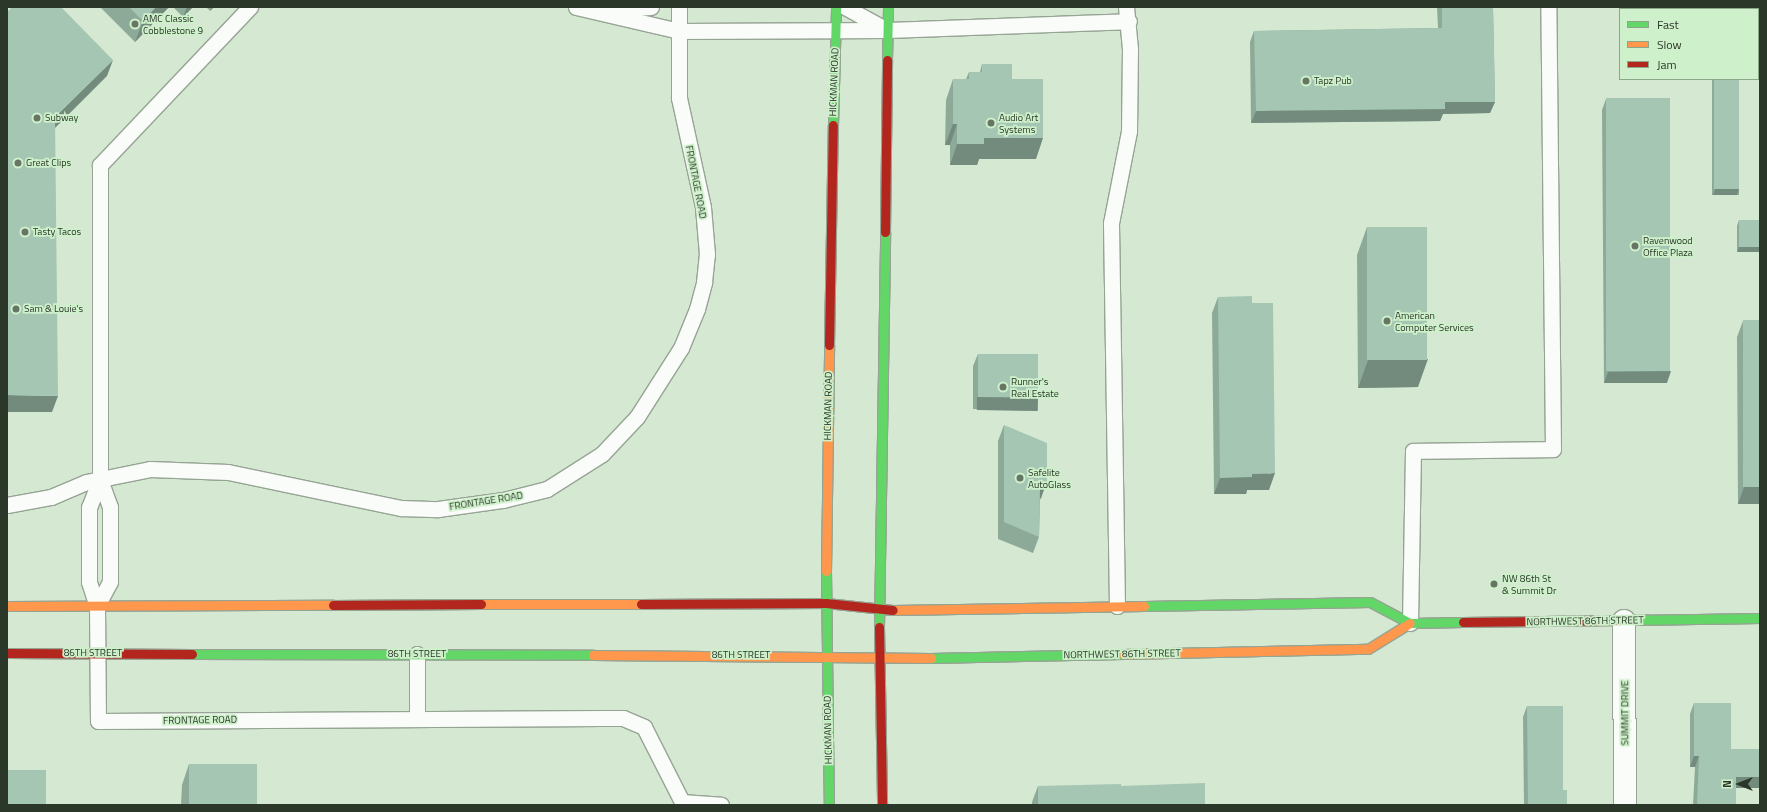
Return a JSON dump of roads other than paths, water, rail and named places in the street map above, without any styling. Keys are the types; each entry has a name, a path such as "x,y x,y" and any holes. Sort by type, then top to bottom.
{"main road":[{"name":"HICKMAN ROAD","path":"829,805 826,603 830,244 836,7"},
{"path":"882,805 879,659 888,7"},
{"name":"NORTHWEST 86TH STREET","path":"826,603 880,610 1370,602 1410,623 1760,618"},
{"path":"7,606 826,603"},
{"name":"NORTHWEST 86TH STREET","path":"827,656 879,659 1368,649 1410,623"},
{"name":"86TH STREET","path":"7,653 827,656"}],"street":[{"name":"SUMMIT DRIVE","path":"1624,621 1625,805"}],"lane":[{"path":"97,606 110,582 110,507 100,480 100,165 250,7"},
{"path":"581,8 651,7"},
{"name":"FRONTAGE ROAD","path":"7,505 51,497 86,482 150,469 228,472 401,508 438,509 503,500 547,489 602,454 637,417 681,348 697,310 704,282 707,254 704,207 679,98 679,7"},
{"path":"845,7 888,30"},
{"path":"1410,623 1413,451 1553,449 1548,7"},
{"path":"581,8 679,31 836,29 888,30 1128,14 1129,131 1111,223 1117,606"},
{"path":"97,606 89,582 89,507 100,480"},
{"name":"FRONTAGE ROAD","path":"97,606 98,721 623,718 644,727 682,802 721,805"},
{"path":"416,718 417,654"}],"place":[{"name":"AMC Classic Cobblestone 9","path":"135,24"},
{"name":"Tapz Pub","path":"1306,81"},
{"name":"Subway","path":"37,118"},
{"name":"Audio Art Systems","path":"991,123"},
{"name":"Great Clips","path":"18,163"},
{"name":"Tasty Tacos","path":"25,232"},
{"name":"Ravenwood Office Plaza","path":"1635,246"},
{"name":"Sam & Louie's","path":"16,309"},
{"name":"American Computer Services","path":"1387,321"},
{"name":"Runner's Real Estate","path":"1003,387"},
{"name":"Safelite AutoGlass","path":"1020,478"},
{"name":"NW 86th St & Summit Dr","path":"1494,584"}]}
